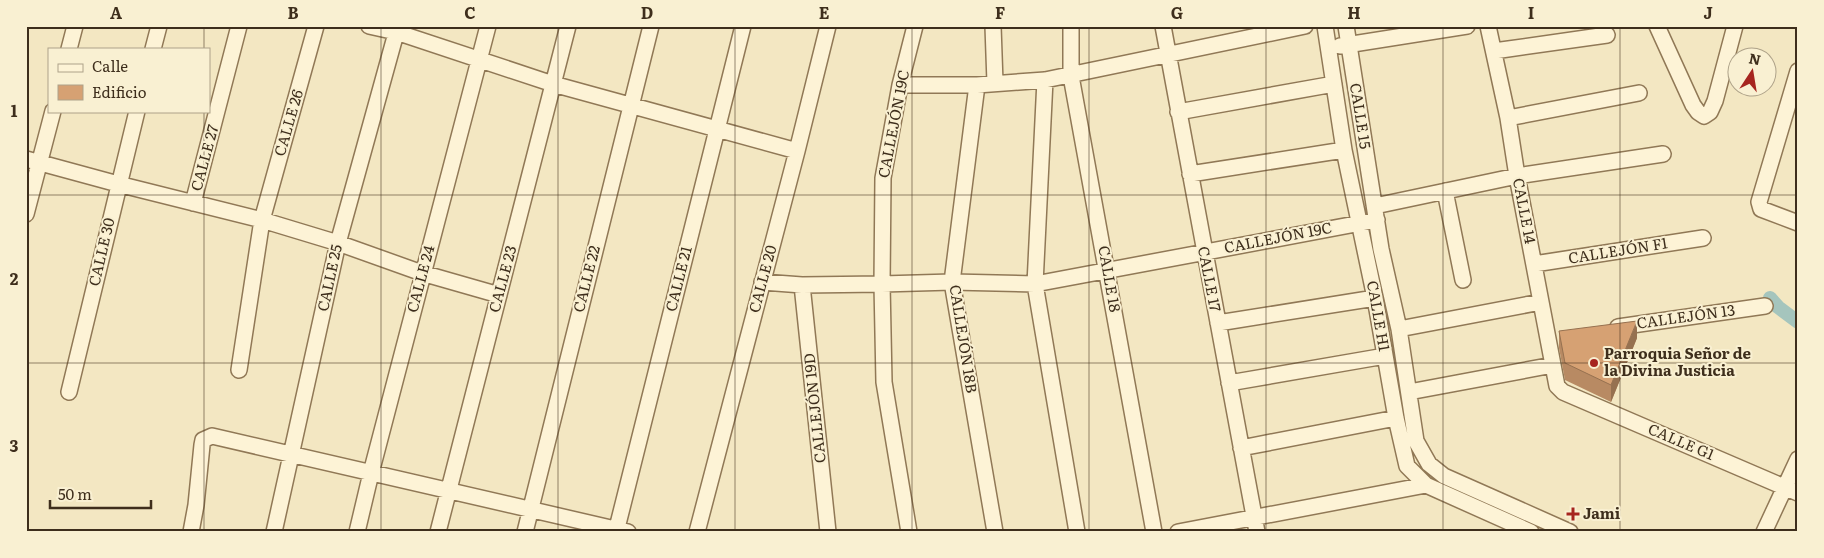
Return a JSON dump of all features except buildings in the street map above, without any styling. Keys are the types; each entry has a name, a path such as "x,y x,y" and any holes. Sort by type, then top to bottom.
{"street":[{"path":"69,48 75,26"},
{"path":"153,48 159,26"},
{"name":"CALLE 27","path":"193,203 239,26"},
{"name":"CALLE 26","path":"238,370 262,220 316,26"},
{"path":"369,26 397,29 479,60 553,84 797,151"},
{"name":"CALLE 24","path":"357,532 422,273 488,26"},
{"name":"CALLE 23","path":"438,532 568,26"},
{"name":"CALLE 22","path":"525,532 529,509 651,26"},
{"name":"CALLE 21","path":"620,531 743,26"},
{"name":"CALLE 20","path":"697,532 828,26"},
{"name":"CALLEJÓN 19C","path":"909,532 884,382 882,284 883,178 900,86 915,26"},
{"path":"993,26 995,83"},
{"name":"CALLE 18","path":"1071,26 1071,76 1154,532"},
{"name":"CALLE 17","path":"1163,26 1255,525"},
{"path":"900,86 977,85 1045,80 1168,56 1305,26"},
{"name":"CALLE H1","path":"1325,26 1344,150 1407,466 1426,485 1531,532"},
{"name":"CALLE 15","path":"1346,26 1376,213"},
{"path":"1328,48 1467,26"},
{"name":"CALLE 14","path":"1488,26 1508,118 1556,386 1563,392"},
{"path":"1657,26 1692,105 1704,116 1710,112 1715,101 1734,26"},
{"name":"CALLE 25","path":"274,532 338,243 397,29"},
{"path":"1494,51 1607,35"},
{"path":"1798,71 1759,202 1761,209 1798,223"},
{"path":"1045,80 1035,284 1077,532"},
{"path":"1178,112 1334,84"},
{"name":"CALLEJÓN 18B","path":"977,85 952,282 995,532"},
{"path":"1508,118 1639,93"},
{"path":"26,214 33,161 53,112"},
{"name":"CALLE 30","path":"69,392 137,112"},
{"path":"1190,174 1344,150"},
{"name":"CALLEJÓN 19C","path":"882,284 952,282 1035,284 1359,223 1376,213 1446,191 1517,176 1663,154"},
{"path":"33,161 262,220 338,243 422,273 499,295"},
{"path":"1446,191 1462,280"},
{"name":"CALLE H1","path":"1376,213 1381,250 1400,329 1416,441 1429,464 1444,476 1570,532"},
{"name":"CALLEJÓN F1","path":"1534,264 1703,238"},
{"path":"762,282 802,285 882,284"},
{"name":"CALLEJÓN 19D","path":"802,285 828,532"},
{"path":"1218,323 1375,298"},
{"path":"1400,329 1541,302"},
{"name":"CALLEJÓN 13","path":"1602,329 1765,306"},
{"path":"1548,337 1566,334"},
{"path":"1229,383 1385,356"},
{"path":"1409,392 1553,366"},
{"name":"CALLE G1","path":"1563,392 1791,490"},
{"path":"1241,448 1396,418"},
{"path":"192,532 203,440 212,436 620,531"},
{"path":"1764,532 1791,490 1798,459"},
{"path":"1178,532 1255,525 1426,485"}],"waterway":[{"path":"1770,298 1778,307 1798,322"}],"place":[{"name":"Parroquia Señor de la Divina Justicia","path":"1594,363"},
{"name":"Jami","path":"1573,514"}]}
